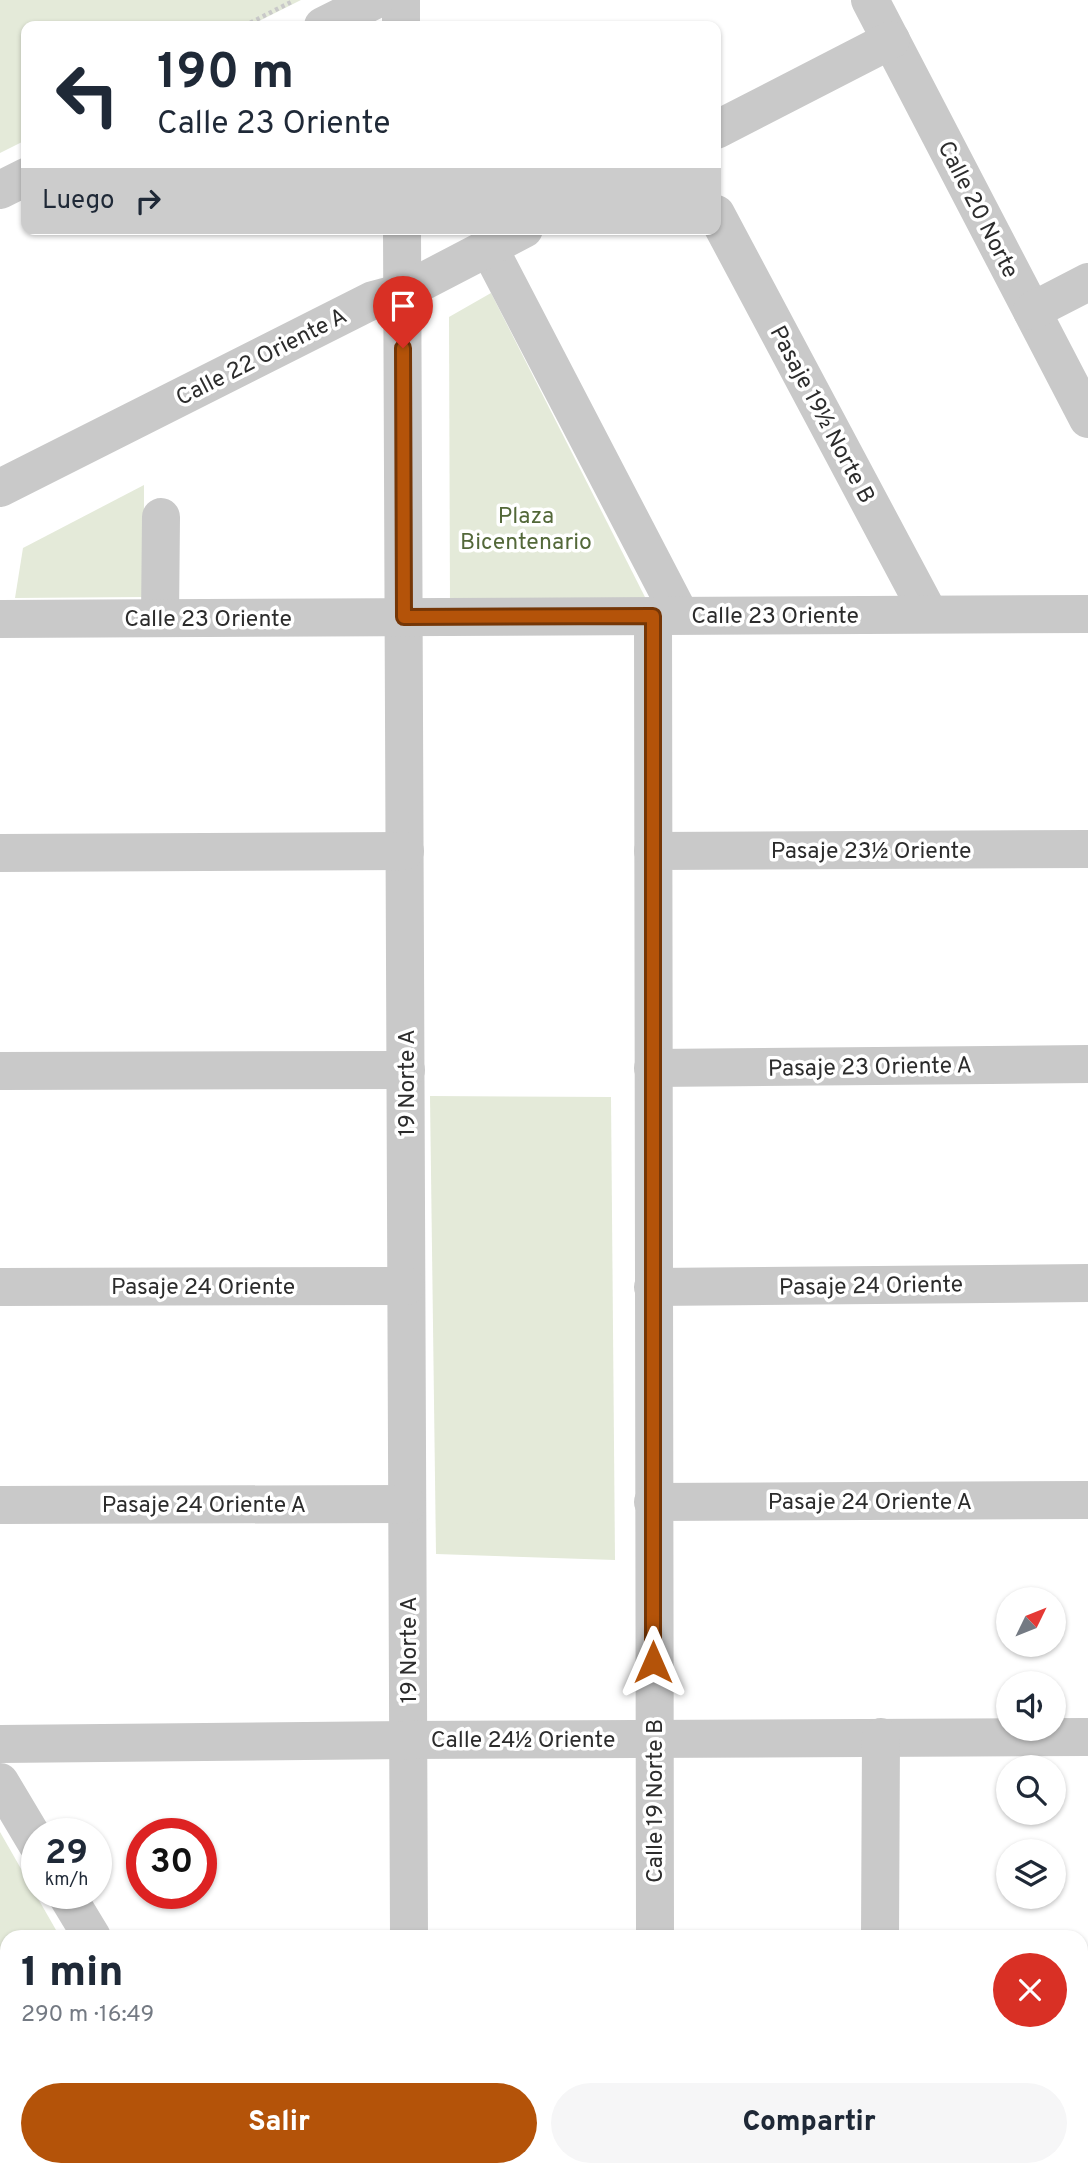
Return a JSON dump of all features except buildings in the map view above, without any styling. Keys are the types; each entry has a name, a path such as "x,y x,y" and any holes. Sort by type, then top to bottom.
{"street":[{"path":"333,21 375,0"},
{"path":"401,0 401,21"},
{"name":"Calle 20 Norte","path":"870,0 1088,419"},
{"path":"721,127 891,40"},
{"path":"0,190 21,180"},
{"name":"Pasaje 19½ Norte B","path":"721,223 929,614"},
{"name":"19 Norte A","path":"402,235 409,1930"},
{"name":"Calle 22 Oriente A","path":"0,488 373,300 403,292 513,235"},
{"path":"489,248 667,616"},
{"path":"1032,311 1088,282"},
{"path":"160,517 160,618"},
{"name":"Calle 23 Oriente","path":"0,619 1088,614"},
{"name":"Calle 19 Norte B","path":"655,1930 653,851 667,616"},
{"name":"Pasaje 23½ Oriente","path":"653,851 1088,849"},
{"path":"0,853 405,851"},
{"name":"Pasaje 23 Oriente A","path":"653,1068 1088,1064"},
{"path":"0,1071 406,1070"},
{"name":"Pasaje 24 Oriente","path":"653,1287 1088,1283"},
{"name":"Pasaje 24 Oriente","path":"0,1287 407,1286"},
{"name":"Pasaje 24 Oriente A","path":"653,1502 1088,1500"},
{"name":"Pasaje 24 Oriente A","path":"0,1505 407,1504"},
{"path":"880,1930 881,1737"},
{"name":"Calle 24½ Oriente","path":"0,1744 1088,1737"},
{"path":"0,1782 21,1818"},
{"path":"75,1909 88,1930"}],"path":[{"path":"254,21 296,0"}],"green space":[{"path":"0,0 301,0 259,21 21,21 21,142 0,153"},
{"name":"Plaza Bicentenario","path":"491,293 649,605 450,605 449,317"},
{"path":"144,485 144,597 15,598 23,548"},
{"path":"430,1096 611,1097 615,1560 436,1554"},
{"path":"0,1832 21,1869 21,1909 44,1909 56,1930 0,1930"}],"route":[{"path":"403,348 404,617 653,616 653,1662"}]}
